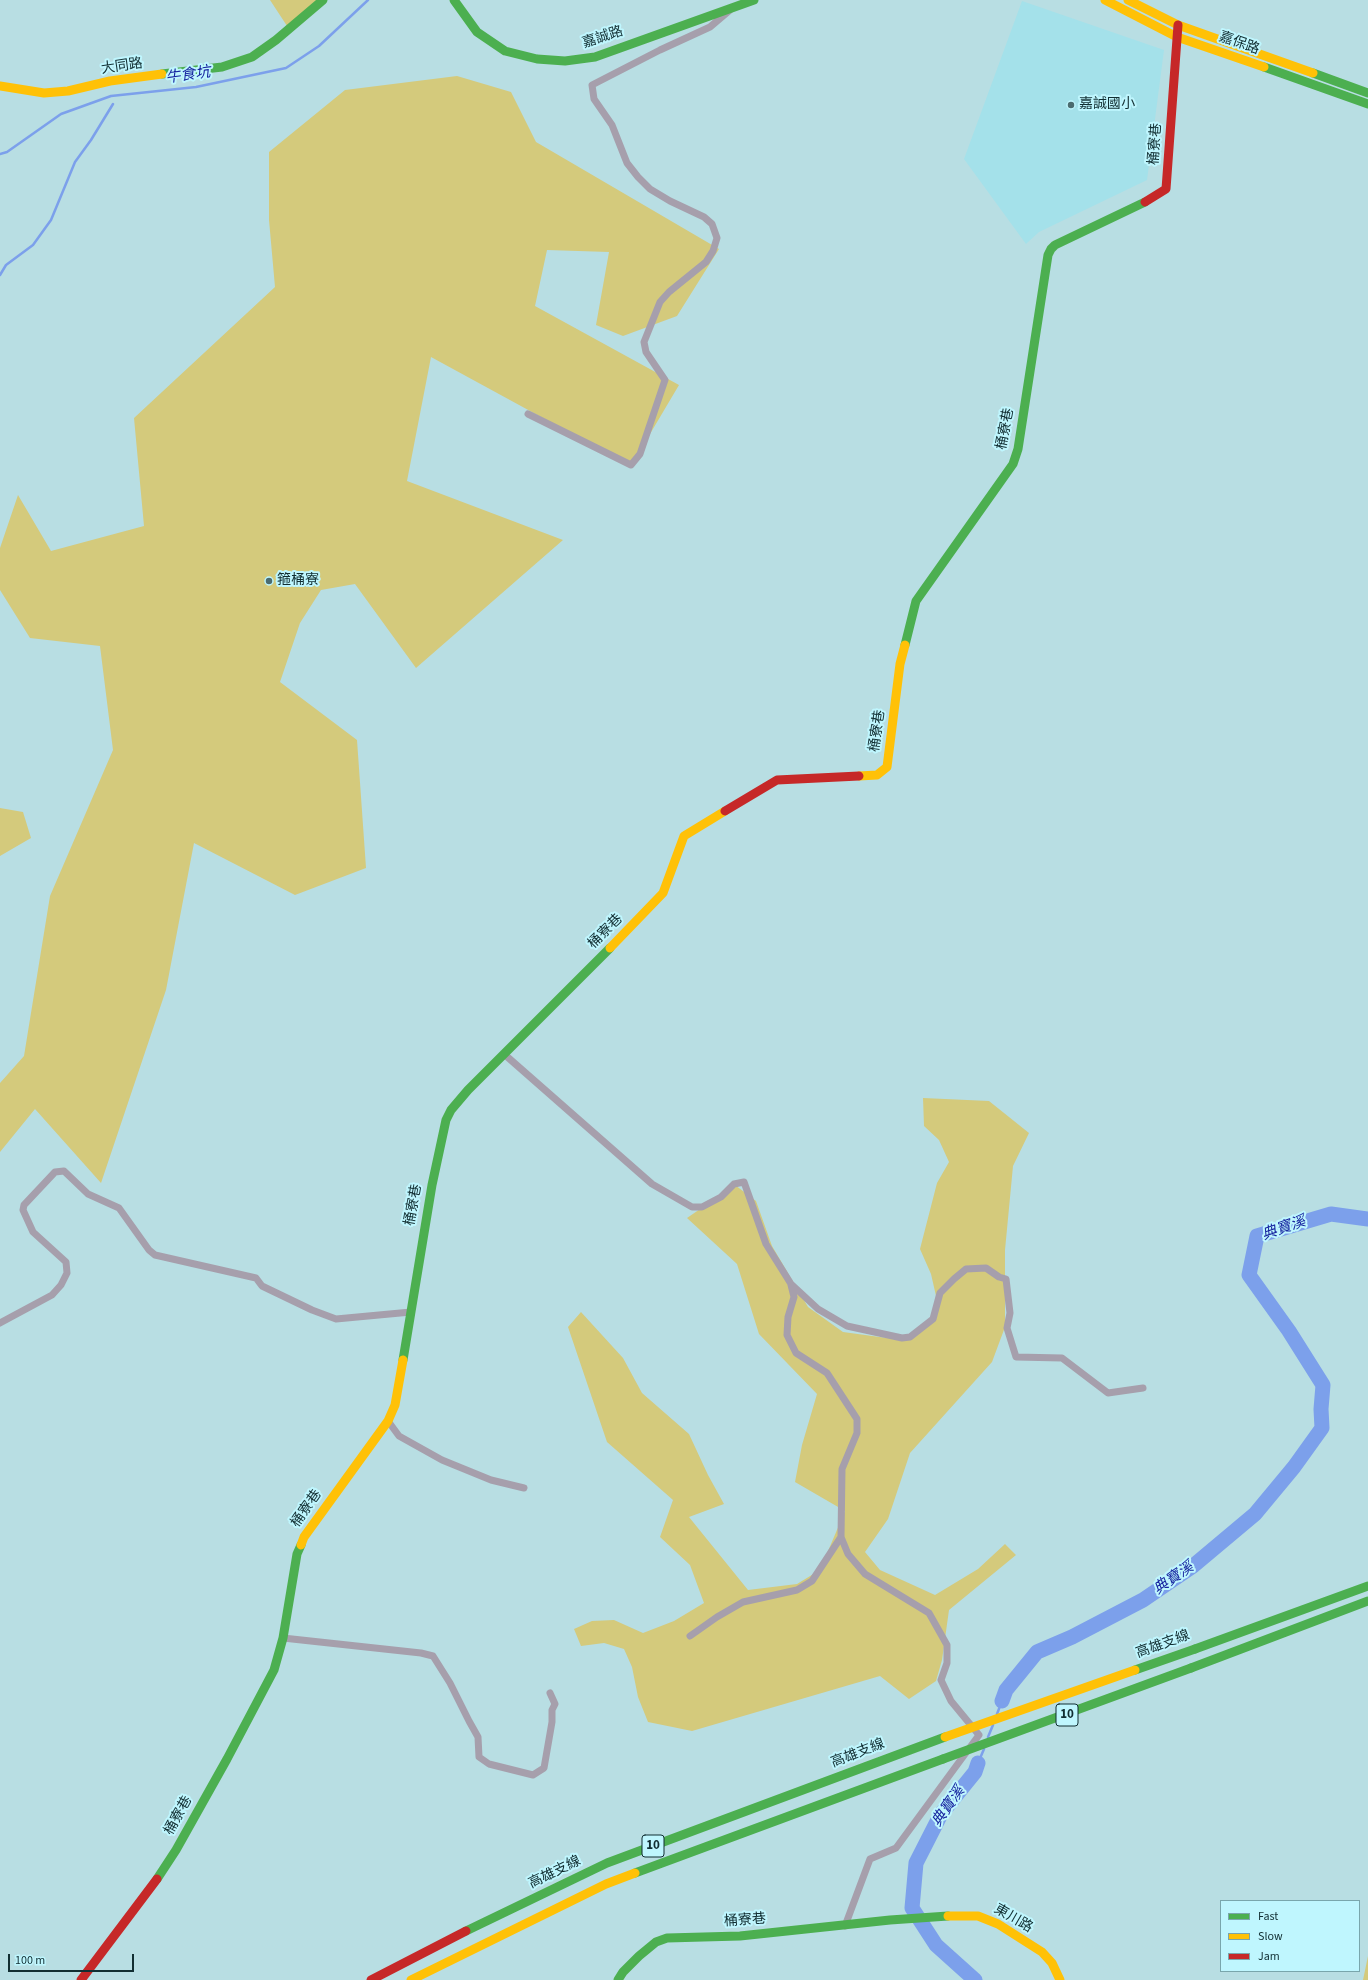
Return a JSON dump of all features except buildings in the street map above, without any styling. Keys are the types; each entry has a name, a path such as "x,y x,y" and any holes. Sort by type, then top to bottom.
{"main road":[{"name":"大同路","path":"0,86 50,93 68,91 110,82 222,67 252,57 276,40 323,0"},
{"name":"嘉誠路","path":"454,0 477,32 495,46 520,56 565,61 595,57 754,0"},
{"name":"嘉保路","path":"1105,0 1177,37 1368,104"},
{"name":"嘉保路","path":"1128,0 1178,25 1368,93"},
{"name":"桶寮巷","path":"80,1980 149,1891 176,1850 274,1670 283,1638 297,1554 304,1537 388,1421 395,1405 432,1185 446,1120 451,1110 468,1090 655,903 663,892 681,848 684,836 777,780 877,775 887,768 900,664 916,601 1013,464 1018,449 1048,255 1055,245 1153,198 1166,189 1178,25"},
{"name":"高雄支線","path":"370,1980 443,1942 607,1863 945,1736 1195,1649 1368,1586"},
{"name":"10","path":"411,1980 460,1954 606,1884 1368,1602"},
{"name":"東川路","path":"890,1920 935,1916 978,1916 998,1924 1042,1952 1052,1963 1060,1980"},
{"name":"桶寮巷","path":"618,1980 623,1972 639,1956 656,1942 667,1938 740,1936 890,1920"}],"street":[{"path":"528,414 631,465 640,454 665,380 646,352 644,342 660,302 669,292 706,262 713,251 716,238 712,224 704,217 670,201 638,178 627,163 612,125 594,99 592,85 660,50 710,27 732,9"},
{"path":"504,1054 652,1184 692,1207 702,1207 721,1197 734,1184 744,1182 766,1244 791,1284 818,1309 847,1326 902,1338 910,1337 933,1319 940,1293 966,1269 986,1268 1006,1279 1010,1313 1007,1328 1016,1356 1062,1358 1108,1393 1143,1388"},
{"path":"0,1323 52,1295 61,1285 67,1273 66,1262 33,1232 23,1210 24,1205 55,1172 64,1171 88,1194 119,1208 149,1250 155,1255 256,1278 262,1286 312,1310 336,1319 411,1312"},
{"path":"791,1284 794,1297 788,1317 787,1335 796,1353 827,1373 857,1419 857,1433 842,1469 841,1537 848,1554 865,1574 929,1613 948,1644 947,1663 941,1680 951,1701 979,1735 896,1848 870,1859 845,1926"},
{"path":"388,1421 399,1436 442,1460 491,1480 524,1488"},
{"path":"690,1636 717,1617 743,1602 797,1590 812,1581 841,1537"},
{"path":"283,1638 421,1653 433,1656 478,1736 480,1757 489,1764 533,1775 544,1768 552,1722 552,1710 555,1704 550,1693"}],"shaded area":[{"path":"270,0 326,0 289,29"},
{"name":"嘉誠國小","path":"1022,1 1164,50 1147,180 1039,232 1026,244 964,159"},
{"path":"457,76 511,92 536,142 719,249 677,316 623,336 596,325 609,252 547,250 535,306 679,385 631,466 431,357 407,481 563,540 416,668 355,584 321,590 300,623 280,682 357,740 366,868 295,895 194,843 166,990 101,1183 35,1109 0,1152 0,1083 24,1056 50,896 113,750 100,646 30,638 0,590 0,548 18,495 51,551 144,526 134,418 275,287 269,220 269,152 345,90"},
{"path":"0,808 23,812 31,838 0,856"},
{"path":"923,1098 989,1101 1029,1133 1013,1166 1005,1250 1005,1327 992,1362 910,1453 888,1519 865,1552 880,1570 935,1595 978,1569 1005,1544 1016,1555 949,1610 942,1660 936,1681 909,1699 880,1676 692,1731 648,1722 638,1697 632,1667 624,1649 604,1643 581,1646 574,1629 592,1621 614,1620 643,1633 674,1621 704,1603 690,1565 660,1537 673,1500 607,1442 568,1327 581,1312 623,1358 642,1393 689,1434 708,1475 724,1504 689,1517 748,1590 797,1584 820,1570 845,1511 795,1482 802,1445 817,1394 759,1334 737,1264 687,1218 735,1185 756,1201 772,1246 808,1307 843,1332 887,1338 917,1334 939,1309 931,1274 920,1249 937,1183 949,1162 939,1140 924,1126"},
{"path":"1368,1956 1368,1980 1363,1980"}],"waterway":[{"name":"牛食坑","path":"0,154 7,152 61,114 111,96 196,87 286,68 319,46 368,0"},
{"path":"0,275 6,265 33,245 51,220 75,162 91,140 113,104"},
{"name":"典寶溪","path":"1002,1701 1006,1690 1037,1652 1072,1637 1143,1600 1193,1566 1255,1514 1294,1467 1322,1428 1321,1409 1323,1385 1289,1331 1249,1275 1257,1236 1331,1214 1368,1219"},
{"name":"典寶溪","path":"997,1714 1002,1701"},
{"name":"典寶溪","path":"988,1737 993,1725"},
{"name":"典寶溪","path":"978,1763 984,1749"},
{"name":"典寶溪","path":"975,1980 936,1945 912,1908 916,1863 941,1814 975,1772 978,1763"}],"traffic: fast":[{"path":"162,74 222,67 252,57 276,40 323,0"},
{"path":"454,0 477,32 505,51 537,59 565,61 595,57 754,0"},
{"path":"1264,67 1368,104"},
{"path":"1313,73 1368,93"},
{"path":"905,645 916,601 1013,464 1018,449 1048,255 1051,249 1055,245 1145,202"},
{"path":"403,1360 432,1185 446,1120 451,1110 468,1090 610,948"},
{"path":"157,1879 176,1850 227,1759 274,1670 283,1638 297,1554 301,1545"},
{"path":"1195,1649 1368,1586"},
{"path":"1191,1668 1368,1601"},
{"path":"1135,1670 1195,1649"},
{"path":"943,1759 1191,1668"},
{"path":"466,1931 607,1863 945,1737"},
{"path":"635,1873 943,1759"},
{"path":"618,1980 623,1972 639,1956 656,1942 667,1938 740,1936 890,1920 948,1916"}],"traffic: slow":[{"path":"1105,0 1177,37 1264,67"},
{"path":"1128,0 1178,25 1313,73"},
{"path":"0,86 44,93 68,91 110,81 162,74"},
{"path":"859,776 877,775 887,767 900,664 905,645"},
{"path":"610,948 663,893 684,836 725,811"},
{"path":"301,1545 304,1537 388,1421 395,1405 403,1360"},
{"path":"945,1737 1135,1670"},
{"path":"411,1980 606,1884 635,1873"},
{"path":"948,1916 978,1916 998,1924 1042,1952 1052,1963 1060,1980"}],"traffic: jam":[{"path":"1145,202 1166,189 1178,25"},
{"path":"725,811 777,780 859,776"},
{"path":"81,1980 157,1879"},
{"path":"371,1980 466,1931"}],"place":[{"name":"嘉誠國小","path":"1071,105"},
{"name":"箍桶寮","path":"269,581"}]}
